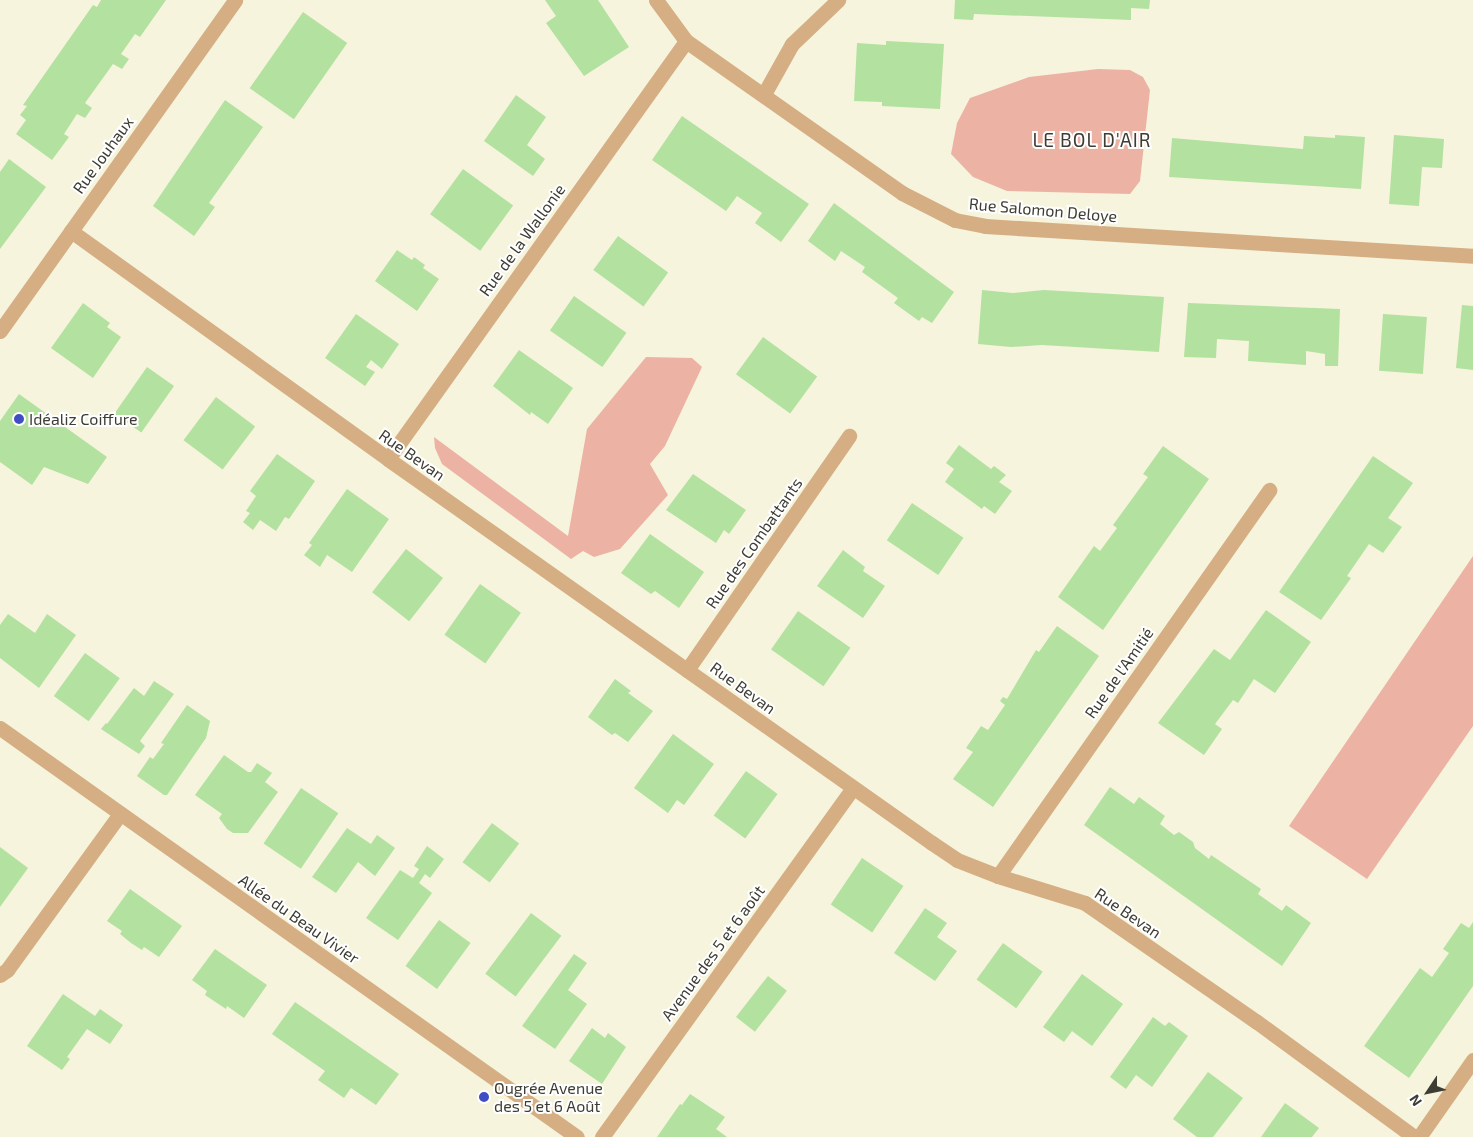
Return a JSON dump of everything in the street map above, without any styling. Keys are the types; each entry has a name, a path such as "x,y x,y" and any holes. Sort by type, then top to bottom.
{"street":[{"name":"Rue Jouhaux","path":"0,332 235,0"},
{"name":"Rue Salomon Deloye","path":"656,0 686,41 764,94 902,193 955,220 995,227 1473,256"},
{"path":"764,94 792,44 838,0"},
{"name":"Rue de la Wallonie","path":"388,459 686,41"},
{"name":"Rue Bevan","path":"71,231 388,459 957,860 998,876 1085,903 1257,1022 1414,1137"},
{"name":"Rue des Combattants","path":"687,670 850,436"},
{"name":"Rue de l'Amitié","path":"998,876 1268,490"},
{"name":"Allée du Beau Vivier","path":"0,728 577,1137"},
{"name":"Avenue des 5 et 6 août","path":"602,1137 853,788"},
{"path":"0,975 7,970 120,814"},
{"path":"1419,1137 1473,1060"}],"shaded area":[{"path":"1098,69 1130,70 1143,77 1150,90 1140,181 1130,194 1007,191 973,177 951,154 957,123 970,98 1029,77"},
{"path":"646,357 692,358 702,367 665,446 650,464 668,495 620,549 594,557 583,551 571,559 442,464 435,448 434,437 568,536 587,429"},
{"path":"1473,556 1473,726 1367,879 1289,826"}],"building":[{"path":"101,0 166,0 140,37 135,34 121,54 129,59 122,69 113,64 85,103 92,108 85,118 77,114 64,134 69,137 52,160 16,134 26,120 20,115 27,106 23,105 93,5 97,7"},
{"path":"545,0 598,0 629,47 584,76 546,23 556,16"},
{"path":"955,0 1150,0 1149,9 1131,8 1131,20 974,14 973,20 954,19"},
{"path":"303,12 347,43 294,119 250,88"},
{"path":"886,41 944,44 940,109 882,106 882,102 854,101 857,43 886,45"},
{"path":"516,95 546,117 527,145 545,159 533,176 484,141"},
{"path":"225,100 263,127 209,203 215,207 194,236 153,206"},
{"path":"682,116 809,204 781,242 755,223 762,213 737,196 726,211 652,160"},
{"path":"1335,135 1365,137 1361,189 1169,177 1172,138 1303,149 1304,136 1335,138"},
{"path":"1394,135 1444,139 1442,168 1422,167 1419,206 1389,204"},
{"path":"9,159 46,187 0,249 0,172"},
{"path":"463,169 513,205 480,251 430,214"},
{"path":"834,203 954,292 932,323 922,317 919,321 894,303 898,298 862,272 865,267 841,251 835,261 808,241"},
{"path":"618,236 668,272 643,306 593,270"},
{"path":"397,250 412,260 414,257 425,265 423,268 439,279 417,311 375,281"},
{"path":"982,290 1013,293 1044,290 1164,297 1159,352 1042,345 1011,347 978,344"},
{"path":"574,296 626,333 602,367 550,330"},
{"path":"83,303 110,323 107,327 121,337 93,378 51,348"},
{"path":"1188,303 1340,309 1338,366 1325,366 1325,354 1306,351 1306,365 1248,361 1249,341 1217,339 1216,358 1184,357"},
{"path":"1462,305 1473,306 1473,370 1456,368"},
{"path":"356,314 399,344 382,369 371,360 366,367 375,372 365,386 325,358"},
{"path":"1383,314 1427,317 1423,374 1379,371"},
{"path":"763,337 817,376 790,414 736,374"},
{"path":"519,350 573,388 548,424 531,412 530,415 493,386"},
{"path":"147,367 174,386 141,433 114,414"},
{"path":"19,394 107,457 88,484 44,467 32,485 0,462 0,421"},
{"path":"216,397 255,426 223,470 184,440"},
{"path":"959,445 991,469 994,466 1006,475 999,482 1012,491 995,514 984,506 982,509 945,482 954,469 946,463"},
{"path":"1163,446 1209,479 1103,630 1058,597 1094,546 1100,551 1117,528 1113,525 1148,477 1143,474"},
{"path":"277,454 315,481 289,519 285,517 276,531 260,520 253,530 243,522 250,513 246,511 256,496 250,491"},
{"path":"1373,456 1413,483 1388,518 1402,527 1383,553 1369,544 1347,576 1351,578 1321,620 1279,592"},
{"path":"693,474 746,510 729,534 724,530 716,543 666,510"},
{"path":"347,489 389,519 352,572 327,555 320,567 304,555 312,545 309,543"},
{"path":"912,503 963,538 938,575 887,540"},
{"path":"650,534 704,572 679,608 655,591 651,594 621,573"},
{"path":"406,549 443,578 409,621 372,592"},
{"path":"843,550 865,567 863,571 885,586 863,618 817,586"},
{"path":"480,584 521,613 485,663 444,635"},
{"path":"1266,610 1311,642 1275,693 1254,679 1238,703 1233,700 1215,724 1222,729 1204,755 1158,723 1214,649 1230,660"},
{"path":"798,611 850,648 823,686 771,650"},
{"path":"8,614 35,633 47,614 76,635 39,688 0,658 0,625"},
{"path":"1057,626 1099,656 993,807 953,779 973,752 966,748 981,726 988,730 1005,705 1000,701 1003,697 1007,699 1036,650 1039,652"},
{"path":"85,653 120,678 89,721 54,696"},
{"path":"615,679 631,691 628,693 653,711 628,742 615,733 612,735 588,717"},
{"path":"154,681 174,694 140,741 145,746 139,754 101,729 107,724 134,688 144,696"},
{"path":"187,705 210,721 206,738 167,795 164,795 137,776 150,757 153,759 164,744 161,743"},
{"path":"673,734 714,764 684,805 677,800 668,813 634,788"},
{"path":"224,755 248,772 251,772 257,763 272,773 265,782 278,792 248,833 233,833 227,829 219,818 222,814 195,795"},
{"path":"746,771 778,794 745,838 714,815"},
{"path":"1110,787 1134,804 1139,797 1165,816 1160,824 1174,835 1179,832 1193,842 1195,848 1209,859 1211,855 1261,889 1258,894 1282,911 1286,905 1311,923 1282,966 1084,825"},
{"path":"301,788 338,813 301,869 264,844"},
{"path":"492,823 519,843 490,883 463,862"},
{"path":"347,828 371,844 377,835 395,848 375,876 358,862 336,893 312,877"},
{"path":"427,846 444,859 430,878 425,874 419,883 432,893 398,940 366,918 400,870 413,878 419,869 414,866"},
{"path":"0,847 28,868 0,907"},
{"path":"862,858 903,886 872,932 831,904"},
{"path":"130,889 182,926 159,957 144,947 142,950 131,943 120,934 122,931 107,921"},
{"path":"925,908 947,923 937,937 957,951 935,981 894,953"},
{"path":"531,913 561,936 516,997 485,974"},
{"path":"439,920 471,943 437,989 405,966"},
{"path":"1473,922 1473,986 1409,1078 1364,1046 1420,968 1432,977 1449,953 1443,949 1461,923 1469,928"},
{"path":"1003,943 1043,972 1016,1008 977,979"},
{"path":"215,949 267,985 244,1018 227,1006 226,1009 205,995 207,991 192,980"},
{"path":"574,954 587,963 568,990 587,1004 555,1049 522,1026"},
{"path":"1082,974 1123,1004 1092,1046 1072,1031 1064,1042 1043,1027"},
{"path":"768,976 787,991 755,1032 736,1017"},
{"path":"63,994 95,1016 100,1009 123,1025 110,1044 87,1029 67,1057 70,1059 62,1070 27,1046"},
{"path":"295,1002 399,1074 376,1105 351,1088 344,1098 318,1080 325,1071 272,1034"},
{"path":"1153,1017 1165,1026 1169,1022 1188,1036 1152,1087 1136,1075 1126,1089 1110,1077"},
{"path":"592,1028 605,1038 608,1033 626,1047 602,1084 569,1061"},
{"path":"1208,1072 1243,1098 1213,1137 1197,1137 1173,1119"},
{"path":"690,1094 725,1117 716,1129 727,1137 657,1137 680,1104 682,1105"},
{"path":"1285,1103 1319,1128 1312,1137 1261,1137"}],"place":[{"name":"Idéaliz Coiffure","path":"19,419"},
{"name":"Ougrée Avenue des 5 et 6 Août","path":"484,1097"}],"district":[{"name":"LE BOL D'AIR","path":"1092,140"}]}
